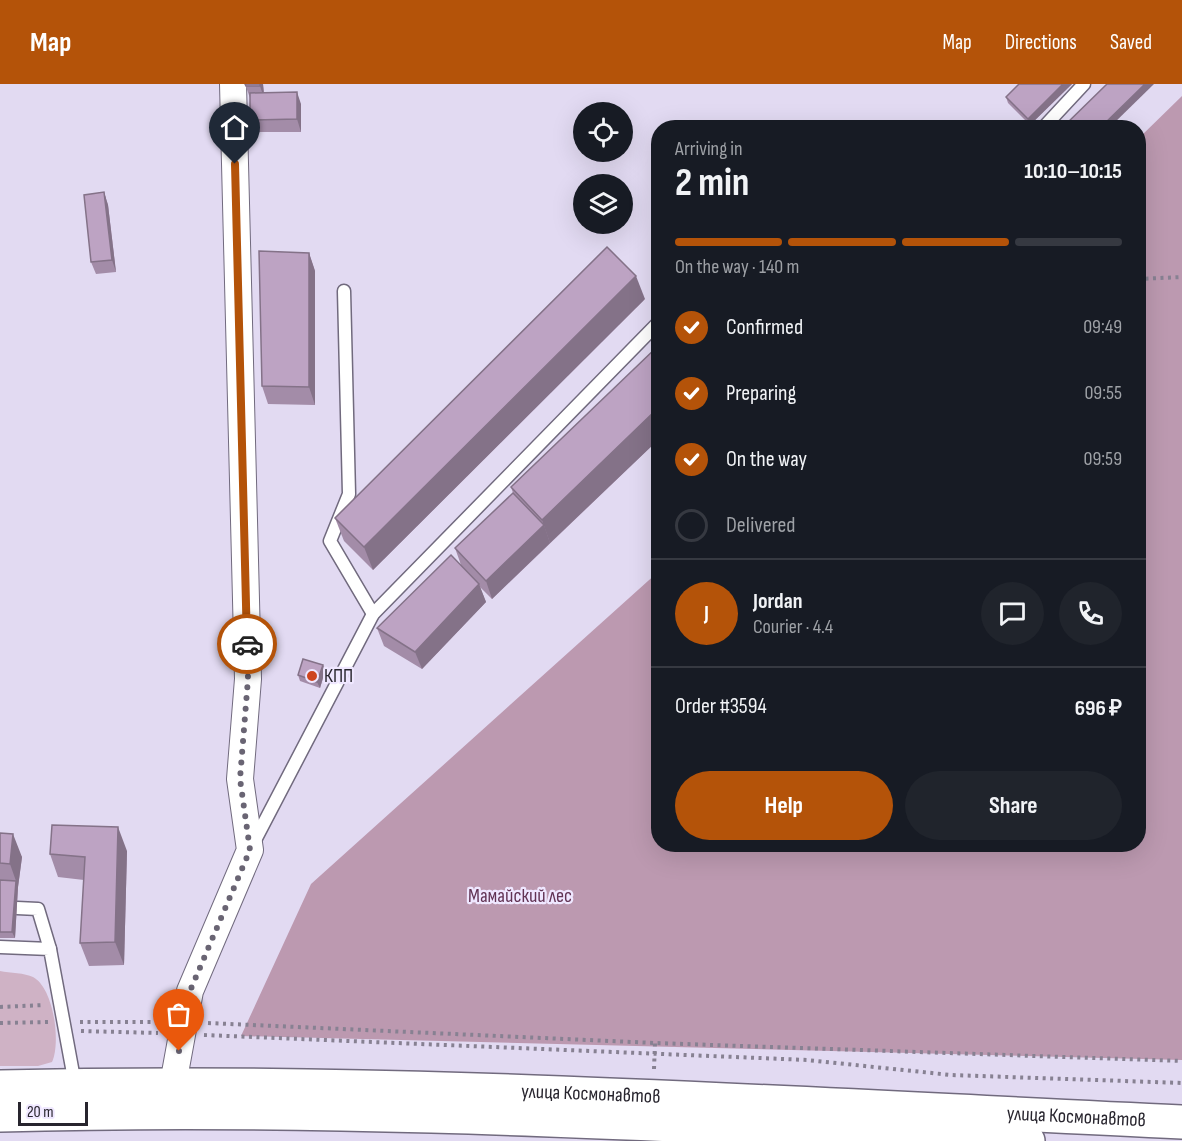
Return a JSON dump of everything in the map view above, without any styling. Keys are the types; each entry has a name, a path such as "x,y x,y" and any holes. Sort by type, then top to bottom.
{"main road":[{"name":"улица Космонавтов","path":"0,1087 173,1084 575,1119 1028,1141"},
{"name":"улица Космонавтов","path":"0,1115 171,1111 575,1119 1182,1122"}],"street":[{"path":"173,1084 190,991 250,850 240,779 248,679 233,84"}],"lane":[{"path":"1050,120 1084,84"},
{"path":"344,291 349,494 330,541 373,614"},
{"path":"250,850 373,614 651,330"},
{"path":"17,908 39,909 50,949 76,1085"},
{"path":"0,947 50,949"}],"path":[{"path":"1146,279 1182,277"},
{"path":"0,1006 52,1004 64,1022 76,1030 182,1028 1182,1061"},
{"path":"0,1023 64,1022 807,1060 951,1075 1182,1083"}],"shaded area":[{"path":"0,971 33,977 46,992 54,1017 56,1042 52,1062 38,1066 0,1066"}],"green space":[{"name":"Мамайский лес","path":"1182,96 1182,1060 241,1036 311,884 651,578 651,852 1146,852 1146,131"}],"building":[{"path":"245,84 260,84 260,86 246,86"},
{"path":"1019,84 1063,84 1028,119 1006,97"},
{"path":"1107,84 1145,84 1108,120 1070,120"},
{"path":"297,92 297,119 250,120 250,93"},
{"path":"104,192 112,260 91,262 84,195"},
{"path":"607,247 636,276 364,547 335,518"},
{"path":"259,251 309,253 309,387 262,386"},
{"path":"651,353 651,415 542,520 511,487"},
{"path":"513,493 544,525 486,581 455,548"},
{"path":"451,555 479,584 415,652 377,628"},
{"path":"303,659 323,665 317,682 298,675"},
{"path":"52,825 118,827 115,942 80,943 85,857 50,854"},
{"path":"0,833 13,834 10,864 0,863"},
{"path":"0,880 16,881 12,932 0,932"}],"way so far":[{"path":"179,1051 190,991 250,850 240,779 248,679 247,644"}],"place":[{"name":"КПП","path":"312,676"}],"route":[{"path":"235,164 247,644"}]}
